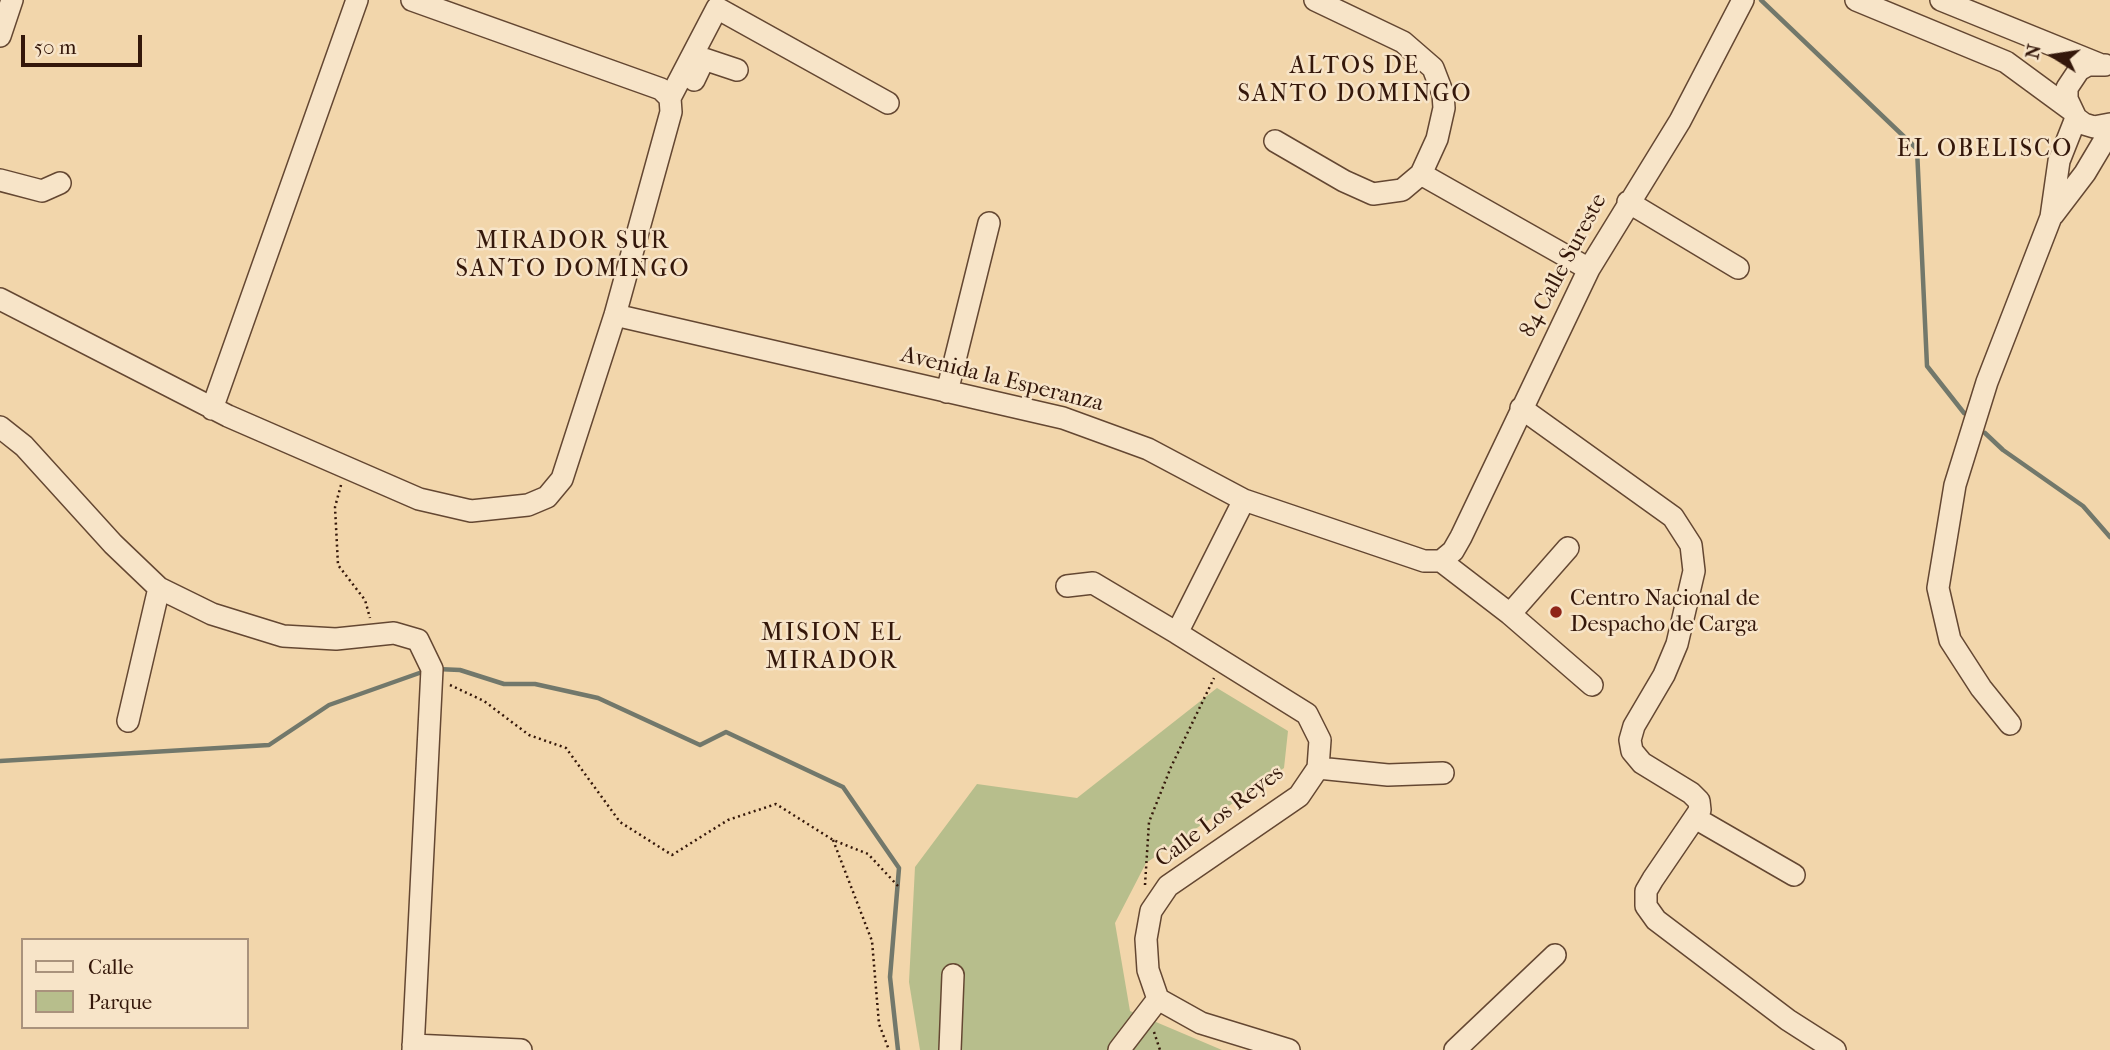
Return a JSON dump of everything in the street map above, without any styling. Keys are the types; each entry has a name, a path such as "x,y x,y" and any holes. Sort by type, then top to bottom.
{"street":[{"path":"0,36 12,0"},
{"path":"212,409 357,0"},
{"path":"412,0 661,89 671,100"},
{"path":"1275,141 1344,181 1373,194 1402,190 1421,174 1432,155 1444,108 1443,94 1433,68 1404,42 1315,0"},
{"name":"84 Calle Sureste","path":"1441,561 1453,551 1461,537 1588,269 1680,121 1743,0"},
{"path":"1856,0 2006,62 2094,127 2110,124"},
{"path":"1941,0 2104,65"},
{"path":"0,299 212,409 344,469 419,499 471,511 528,505 547,497 562,479 615,315 671,100 717,8 888,103"},
{"path":"671,100 686,92 704,59 737,70"},
{"path":"2010,724 1981,688 1950,640 1938,588 1955,485 1987,382 2052,217 2059,161 2073,113 2067,99 2072,78 2088,65 2104,65"},
{"path":"2052,217 2085,173 2110,131"},
{"path":"1421,174 1588,269"},
{"path":"0,180 42,191 60,183"},
{"path":"1628,202 1738,268"},
{"path":"947,392 989,223"},
{"name":"Avenida la Esperanza","path":"615,315 1063,418 1148,449 1244,500 1424,561 1441,561"},
{"path":"1521,408 1673,517 1691,545 1693,571 1676,644 1664,675 1634,726 1630,740 1632,751 1642,763 1699,801 1697,819 1653,879 1646,891 1646,906 1656,920 1788,1020 1835,1050"},
{"path":"0,426 23,446 113,544 159,588 212,614 282,636 336,639 394,633 418,640 432,669 432,676 413,1047 521,1050"},
{"path":"1177,633 1244,500"},
{"path":"1510,614 1568,548"},
{"path":"1441,561 1510,614 1592,685"},
{"name":"Calle Los Reyes","path":"1067,586 1093,583 1177,633 1307,714 1320,740 1318,768 1299,796 1168,886 1151,911 1146,939 1148,970 1158,999"},
{"path":"128,721 159,588"},
{"path":"1318,768 1388,775 1443,773"},
{"path":"1697,819 1794,875"},
{"path":"1455,1050 1556,955"},
{"path":"950,1050 953,975"},
{"path":"1119,1050 1158,999 1201,1023 1289,1050"}],"path":[{"path":"344,469 335,507 338,565 365,600 374,635"},
{"path":"1151,911 1145,890 1149,822 1171,767 1215,675 1218,659"},
{"path":"432,676 484,701 529,735 566,748 621,822 672,855 728,820 776,804 833,840 867,854 898,887"},
{"path":"833,840 872,941 879,1024 889,1050"}],"green space":[{"path":"1217,688 1288,731 1284,768 1146,863 1115,923 1130,1011 1222,1050 920,1050 909,982 915,867 977,784 1077,798"}],"waterway":[{"path":"1761,0 1917,149 1927,366 1964,413"},
{"path":"1985,433 2003,450 2083,506 2110,537"},
{"path":"437,669 460,670 504,684 535,684 598,698 700,745 726,732 843,787 899,868 890,977 898,1050"},
{"path":"0,761 269,745 329,705 425,671"}],"place":[{"name":"Centro Nacional de Despacho de Carga","path":"1556,612"}],"district":[{"name":"ALTOS DE SANTO DOMINGO","path":"1355,81"},
{"name":"EL OBELISCO","path":"1985,150"},
{"name":"MIRADOR SUR SANTO DOMINGO","path":"573,256"},
{"name":"MISION EL MIRADOR","path":"832,648"}]}
